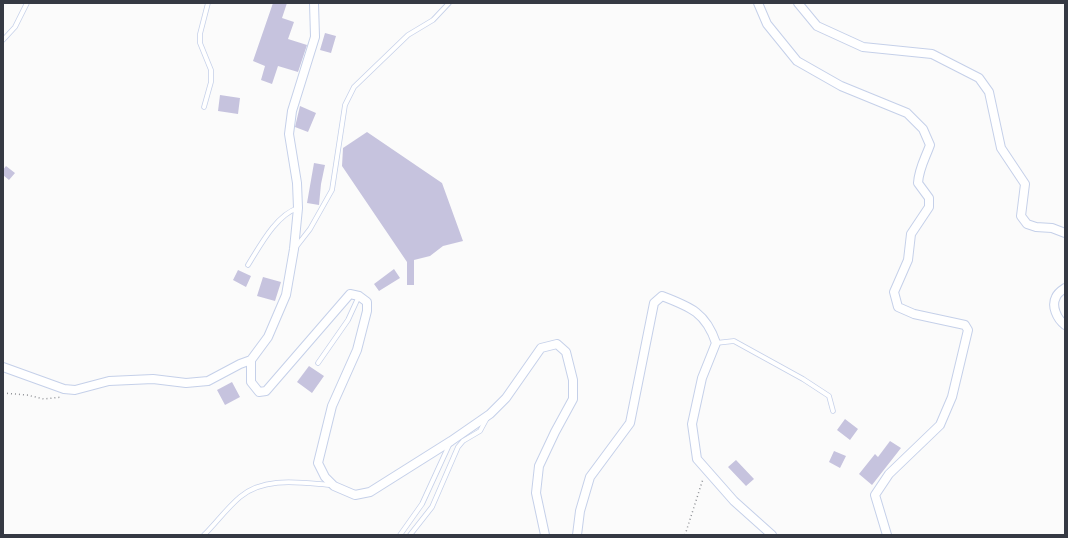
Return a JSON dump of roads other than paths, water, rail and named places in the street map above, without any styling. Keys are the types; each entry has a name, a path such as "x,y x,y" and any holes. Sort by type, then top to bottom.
{"street":[{"path":"3,367 64,389 75,390 109,381 153,379 186,383 208,381 240,364 251,360 268,337 286,295 294,249 298,208 297,184 289,134 292,111 315,37 314,3"},
{"path":"758,3 767,24 797,61 841,86 907,113 923,129 930,145 925,160 919,169 918,183 929,198 929,207 911,234 908,260 894,292 898,307 914,314 965,325 968,330 952,397 940,425 889,474 875,495 887,535"},
{"path":"798,3 818,26 864,46 932,54 979,78 989,92 1001,148 1025,184 1021,216 1027,224 1036,227 1052,228 1065,233"},
{"path":"1065,288 1056,296 1054,308 1061,322 1065,325"},
{"path":"251,360 251,382 259,392 266,391 350,294 359,296 367,302 367,311 357,350 332,406 318,463 324,477 334,486 355,494 370,492 451,441 490,414 506,398 541,348 558,344 566,352 573,380 573,400 555,432 540,466 536,493 545,535"},
{"path":"577,535 580,511 590,477 630,423 654,302 662,296 685,304 708,322 716,343 702,378 692,424 697,459 734,501 772,535"}],"lane":[{"path":"3,40 15,27 28,3"},
{"path":"204,107 211,82 210,70 200,43 200,34 208,3"},
{"path":"294,249 310,229 332,190 345,105 354,87 408,35 433,20 449,3"},
{"path":"248,265 268,234 291,210 298,208"},
{"path":"318,363 348,320 359,296"},
{"path":"716,343 734,341 803,379 829,396 833,411"},
{"path":"410,535 432,507 458,447 463,440 480,431 490,414"},
{"path":"400,535 422,504 451,441"},
{"path":"204,535 241,497 258,486 274,483 334,486"}]}
